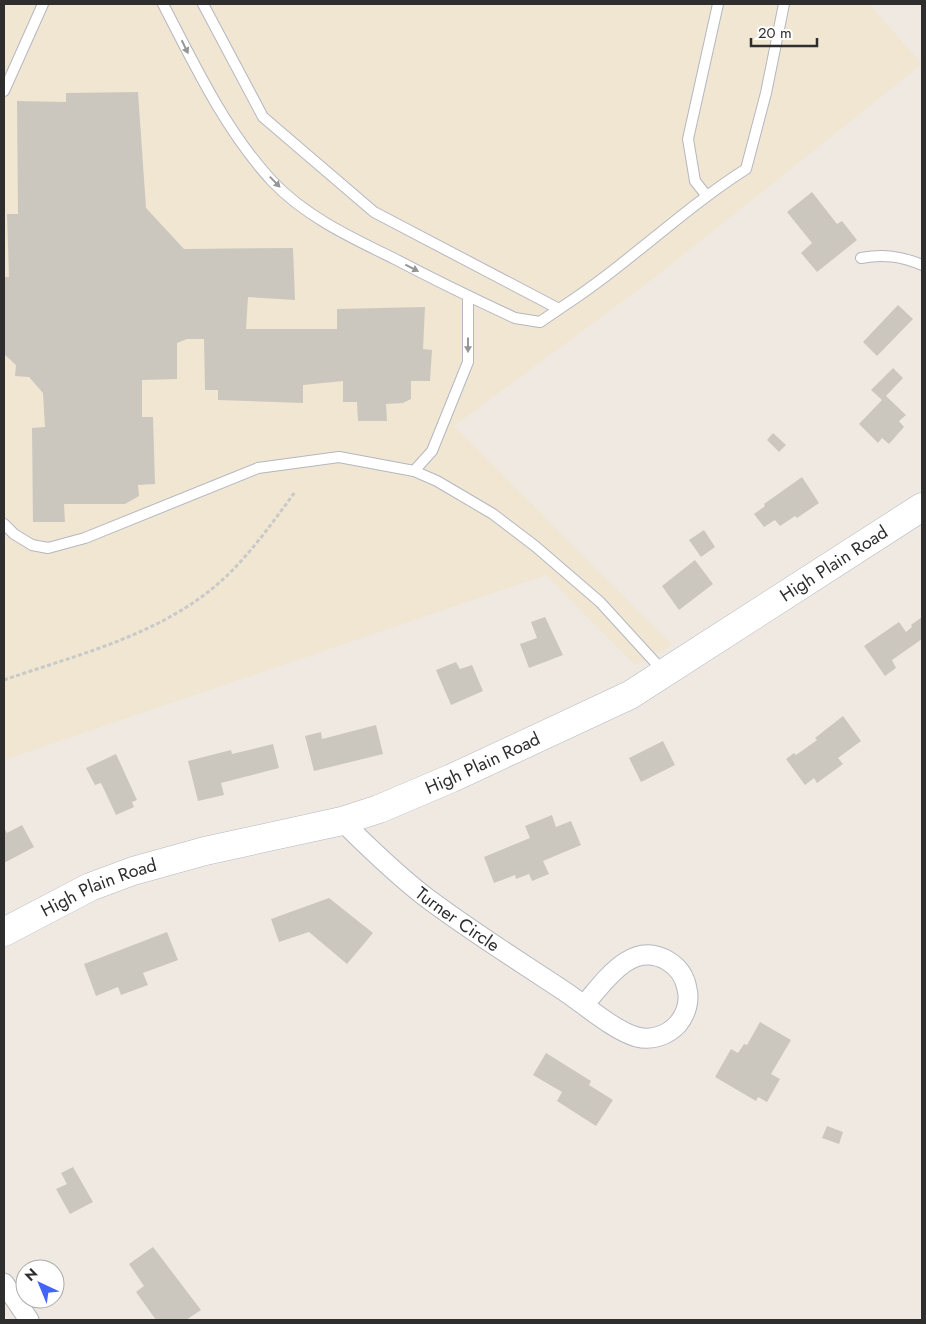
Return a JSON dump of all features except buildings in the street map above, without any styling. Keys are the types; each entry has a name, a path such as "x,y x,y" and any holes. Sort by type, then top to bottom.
{"street":[{"name":"High Plain Road","path":"4,932 82,891 133,871 205,851 342,821 416,794 630,695 922,507"},
{"name":"Turner Circle","path":"342,821 382,861 432,901 584,1005 628,1034 654,1038 676,1026 685,1011 688,994 684,978 673,964 658,956 641,956 632,958 618,967 584,1005"},
{"path":"4,1283 29,1320"}],"lane":[{"path":"4,91 44,4"},
{"path":"163,4 189,55 236,134 272,181 301,207 343,233 468,296 515,318 540,322 591,289 706,195 746,170 766,93 784,4"},
{"path":"203,4 263,117 308,156 374,212 559,309"},
{"path":"706,195 695,181 688,139 718,4"},
{"path":"861,258 878,255 898,256 922,266"},
{"path":"414,471 432,450 468,362 468,296"},
{"path":"4,524 14,534 32,545 48,548 85,538 258,468 339,457 414,471 437,481 493,514 535,546 600,602 664,672"}],"path":[{"path":"4,680 120,641 209,592 260,540 295,492"}],"shaded area":[{"path":"4,4 869,4 922,64 658,275 454,426 672,645 635,665 546,575 4,760"}]}
